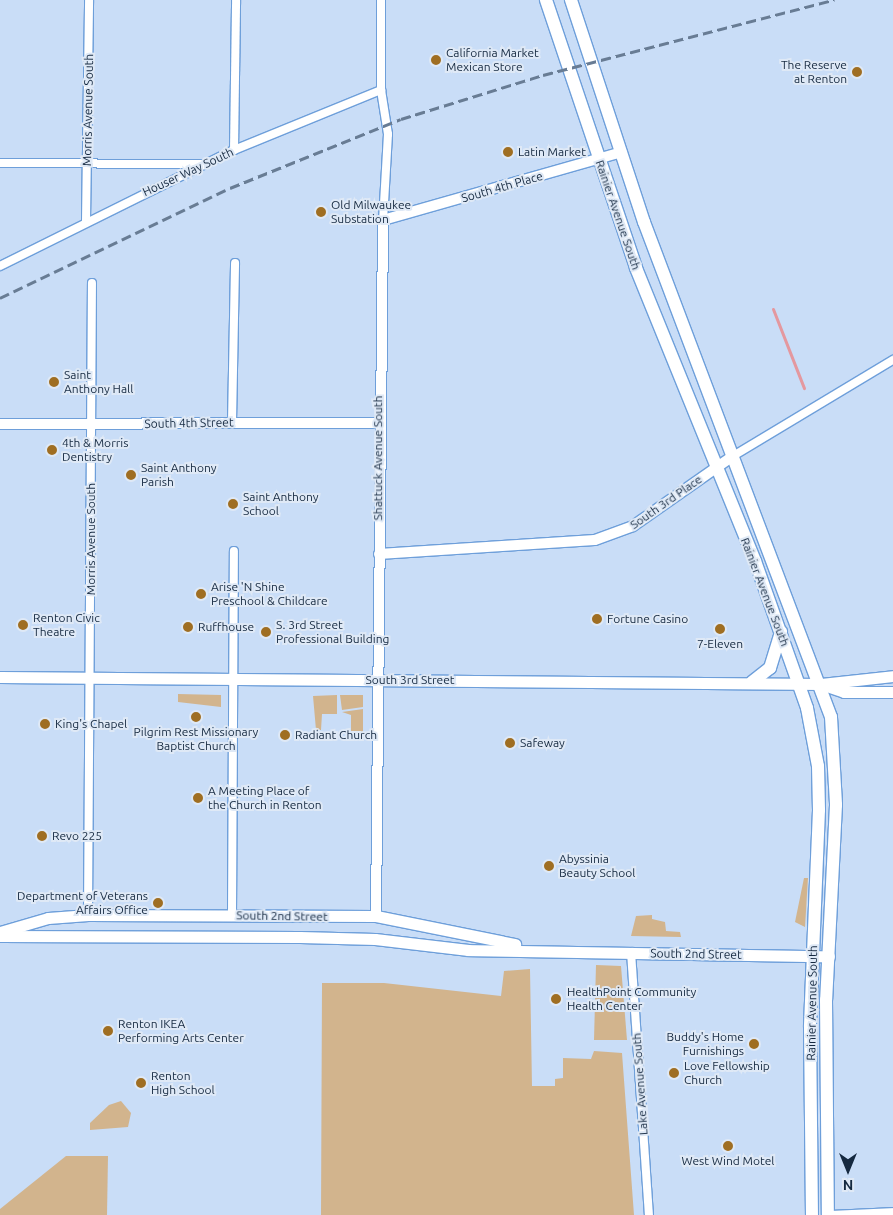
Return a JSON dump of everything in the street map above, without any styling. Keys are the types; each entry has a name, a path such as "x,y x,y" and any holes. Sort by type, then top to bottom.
{"main road":[{"name":"Rainier Avenue South","path":"546,0 599,158 714,468 781,630 798,683 818,766 812,956 812,1215"},
{"name":"Rainier Avenue South","path":"571,0 621,152 733,456 820,684 835,735 829,956 828,1214"},
{"path":"752,682 775,659 781,630"},
{"path":"820,684 893,676"},
{"name":"South 3rd Street","path":"0,677 820,684"},
{"path":"820,684 844,692 893,692"},
{"name":"South 2nd Street","path":"0,932 39,920 88,915 376,916 476,939 562,951"},
{"name":"South 2nd Street","path":"0,936 376,939 468,950 829,956"}],"street":[{"name":"Morris Avenue South","path":"86,221 89,0"},
{"path":"234,150 236,0"},
{"name":"Shattuck Avenue South","path":"376,916 379,554 377,423 382,220 388,134 381,90 381,0"},
{"name":"Houser Way South","path":"0,266 86,221 234,150 381,90"},
{"name":"South 4th Place","path":"382,220 621,152"},
{"path":"0,163 204,164"},
{"path":"232,422 234,263"},
{"name":"Morris Avenue South","path":"88,915 92,283"},
{"name":"South 3rd Place","path":"379,554 595,540 633,526 714,468 893,360"},
{"path":"362,423 378,447"},
{"name":"South 4th Street","path":"0,424 377,423"},
{"path":"232,915 234,552"},
{"name":"Lake Avenue South","path":"631,952 649,1215"},
{"path":"828,1214 893,1212"}],"shaded area":[{"path":"178,694 221,695 221,707 178,702"},
{"path":"337,695 337,714 322,714 321,730 316,730 313,696"},
{"path":"340,695 363,695 363,707 342,710"},
{"path":"363,709 363,741 360,741 360,731 351,731 351,715 342,712"},
{"path":"804,878 808,878 805,927 795,922"},
{"path":"652,915 652,919 665,922 666,931 680,932 681,937 631,936 636,916"},
{"path":"596,965 621,966 627,1040 594,1040"},
{"path":"530,969 532,1086 555,1086 555,1079 563,1078 563,1058 591,1059 594,1051 622,1053 634,1215 321,1215 322,983 384,983 501,996 504,971"},
{"path":"121,1101 131,1113 128,1127 90,1130 90,1123 109,1105"},
{"path":"66,1156 108,1156 107,1215 0,1215 0,1209"}],"waterway":[{"path":"773,309 804,388"}],"railway":[{"path":"0,298 230,188 401,119 543,75 834,0"}],"place":[{"name":"California Market Mexican Store","path":"436,60"},
{"name":"The Reserve at Renton","path":"857,72"},
{"name":"Latin Market","path":"508,152"},
{"name":"Old Milwaukee Substation","path":"321,212"},
{"name":"Saint Anthony Hall","path":"54,382"},
{"name":"4th & Morris Dentistry","path":"52,450"},
{"name":"Saint Anthony Parish","path":"131,475"},
{"name":"Saint Anthony School","path":"233,504"},
{"name":"Arise 'N Shine Preschool & Childcare","path":"201,594"},
{"name":"Fortune Casino","path":"597,619"},
{"name":"Renton Civic Theatre","path":"23,625"},
{"name":"Ruffhouse","path":"188,627"},
{"name":"7-Eleven","path":"720,629"},
{"name":"S. 3rd Street Professional Building","path":"266,632"},
{"name":"Pilgrim Rest Missionary Baptist Church","path":"196,717"},
{"name":"King's Chapel","path":"45,724"},
{"name":"Radiant Church","path":"285,735"},
{"name":"Safeway","path":"510,743"},
{"name":"A Meeting Place of the Church in Renton","path":"198,798"},
{"name":"Revo 225","path":"42,836"},
{"name":"Abyssinia Beauty School","path":"549,866"},
{"name":"Department of Veterans Affairs Office","path":"158,903"},
{"name":"HealthPoint Community Health Center","path":"556,999"},
{"name":"Renton IKEA Performing Arts Center","path":"108,1031"},
{"name":"Buddy's Home Furnishings","path":"754,1044"},
{"name":"Love Fellowship Church","path":"674,1073"},
{"name":"Renton High School","path":"141,1083"},
{"name":"West Wind Motel","path":"728,1146"}]}
